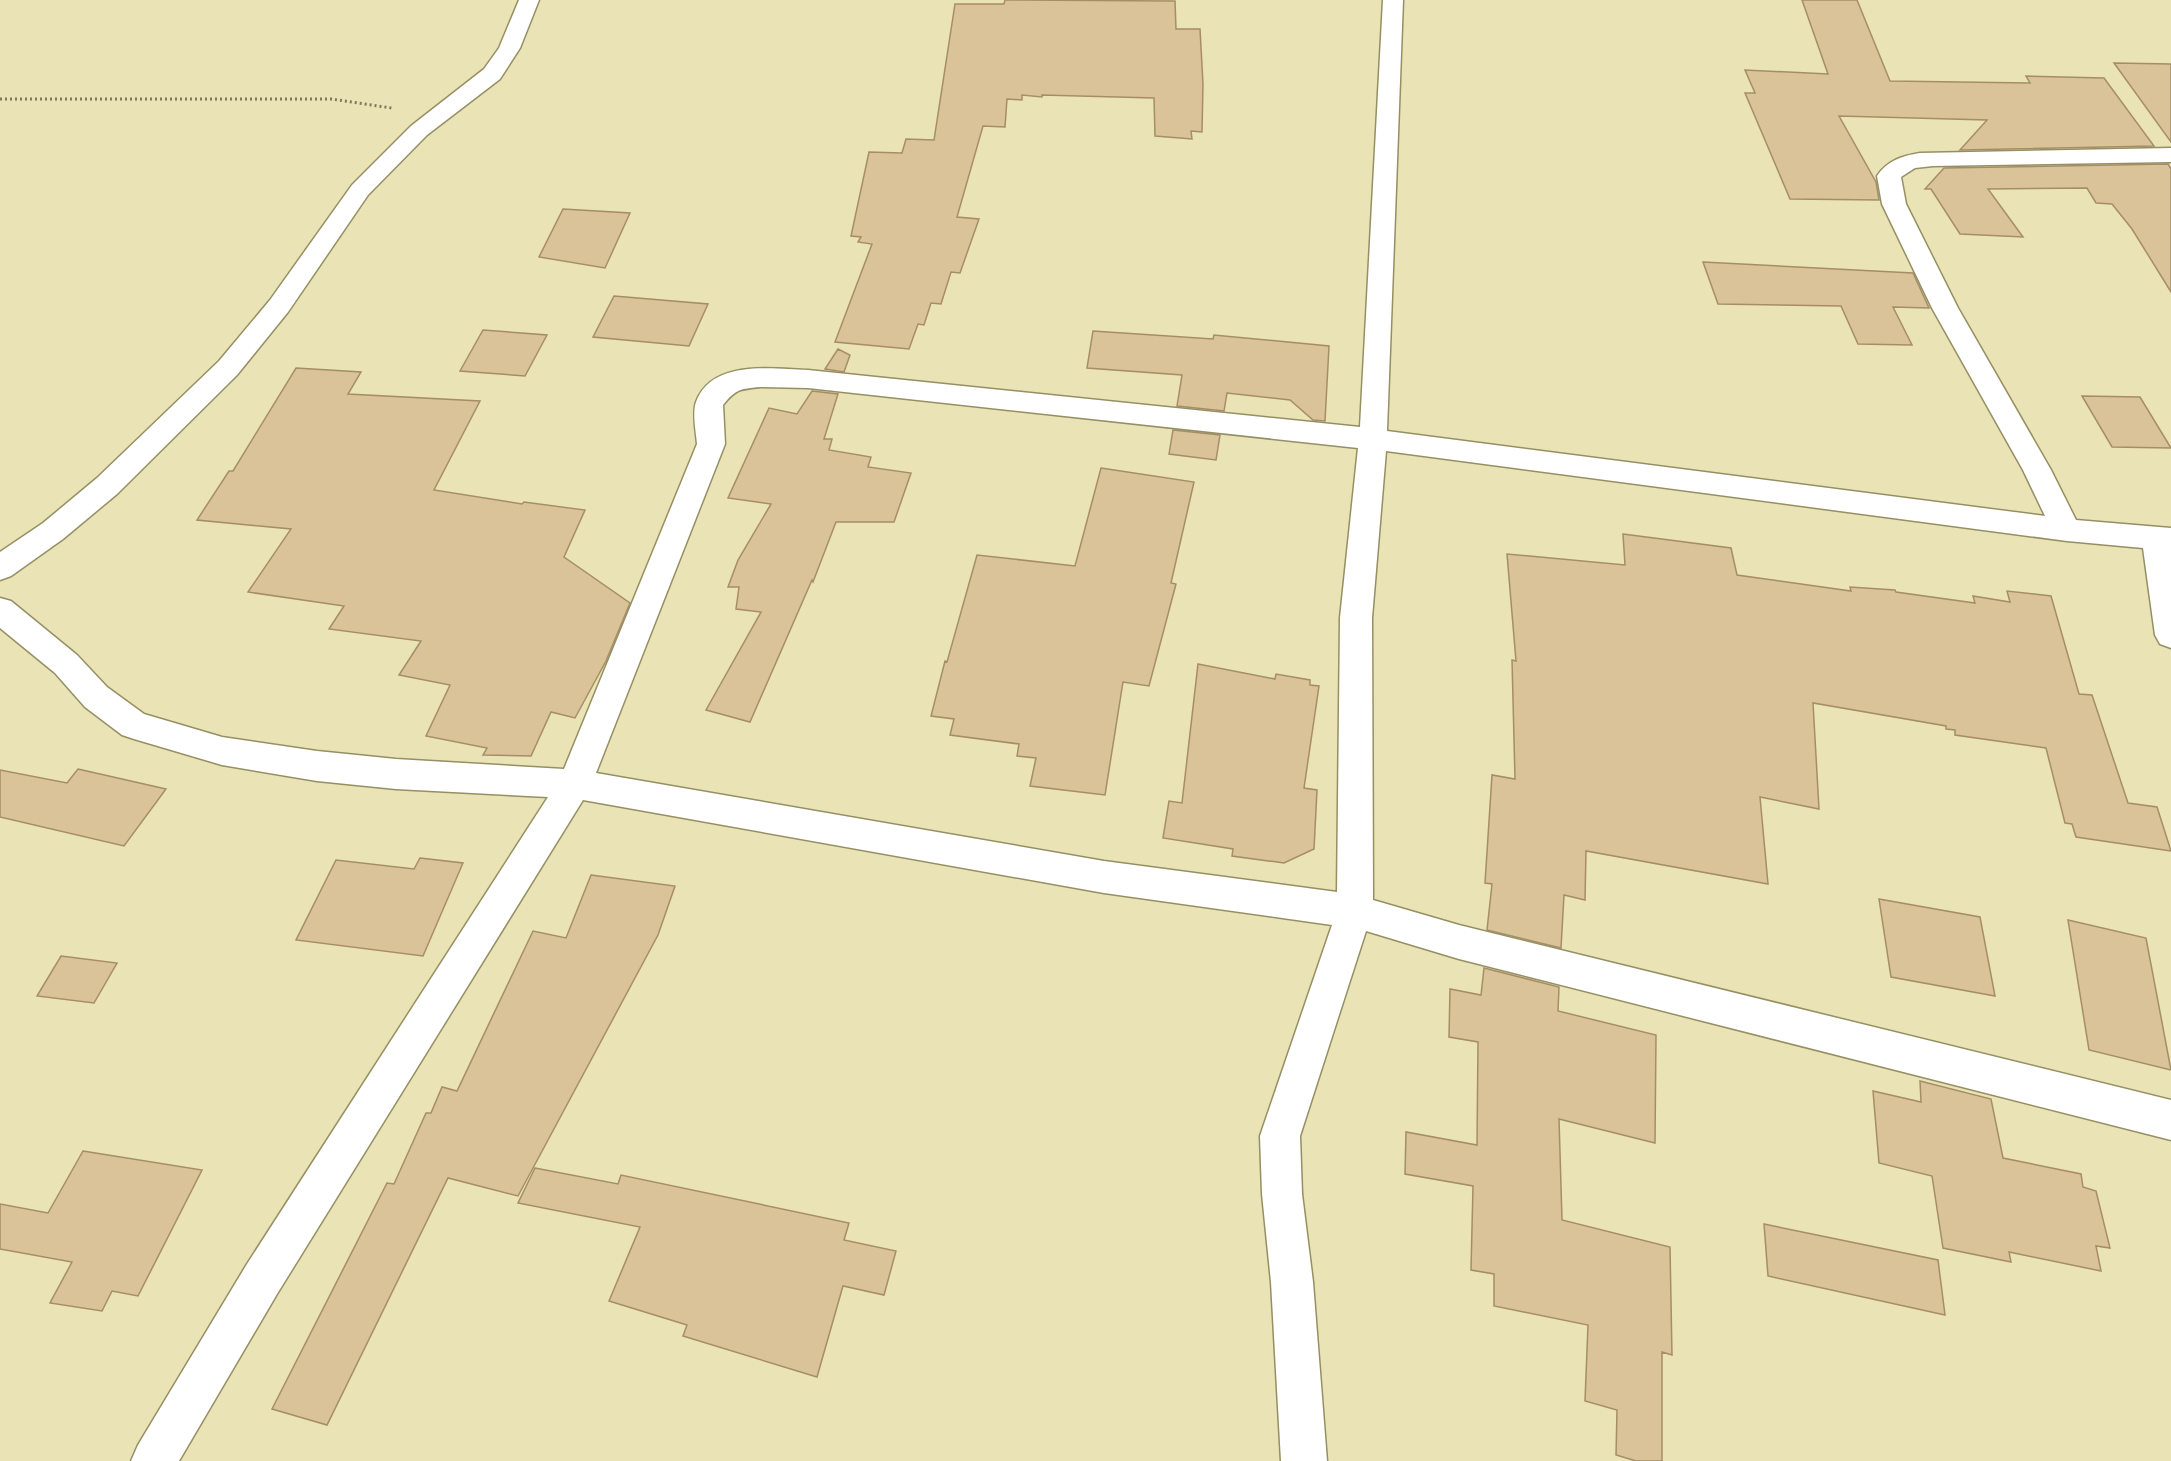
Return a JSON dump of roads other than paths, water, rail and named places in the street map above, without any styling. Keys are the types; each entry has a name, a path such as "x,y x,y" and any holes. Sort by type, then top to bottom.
{"street":[{"path":"0,568 53,531 106,486 228,368 254,339 285,298 360,190 389,158 439,114 494,73 510,44 529,0"},
{"path":"1304,1461 1292,1282 1282,1194 1280,1136 1354,911 1356,618 1373,439 1393,0"},
{"path":"2067,530 2037,471 1945,308 1894,204 1889,176 1903,163 1933,159 2171,155"},
{"path":"154,1461 268,1268 575,784 711,444 709,404 723,386 736,380 808,379 1373,439 2067,530 2164,538 2171,635"},
{"path":"0,610 66,664 105,704 134,725 175,739 222,751 396,774 575,784 760,814 1104,877 1354,911 1460,942 2171,1120"}]}
